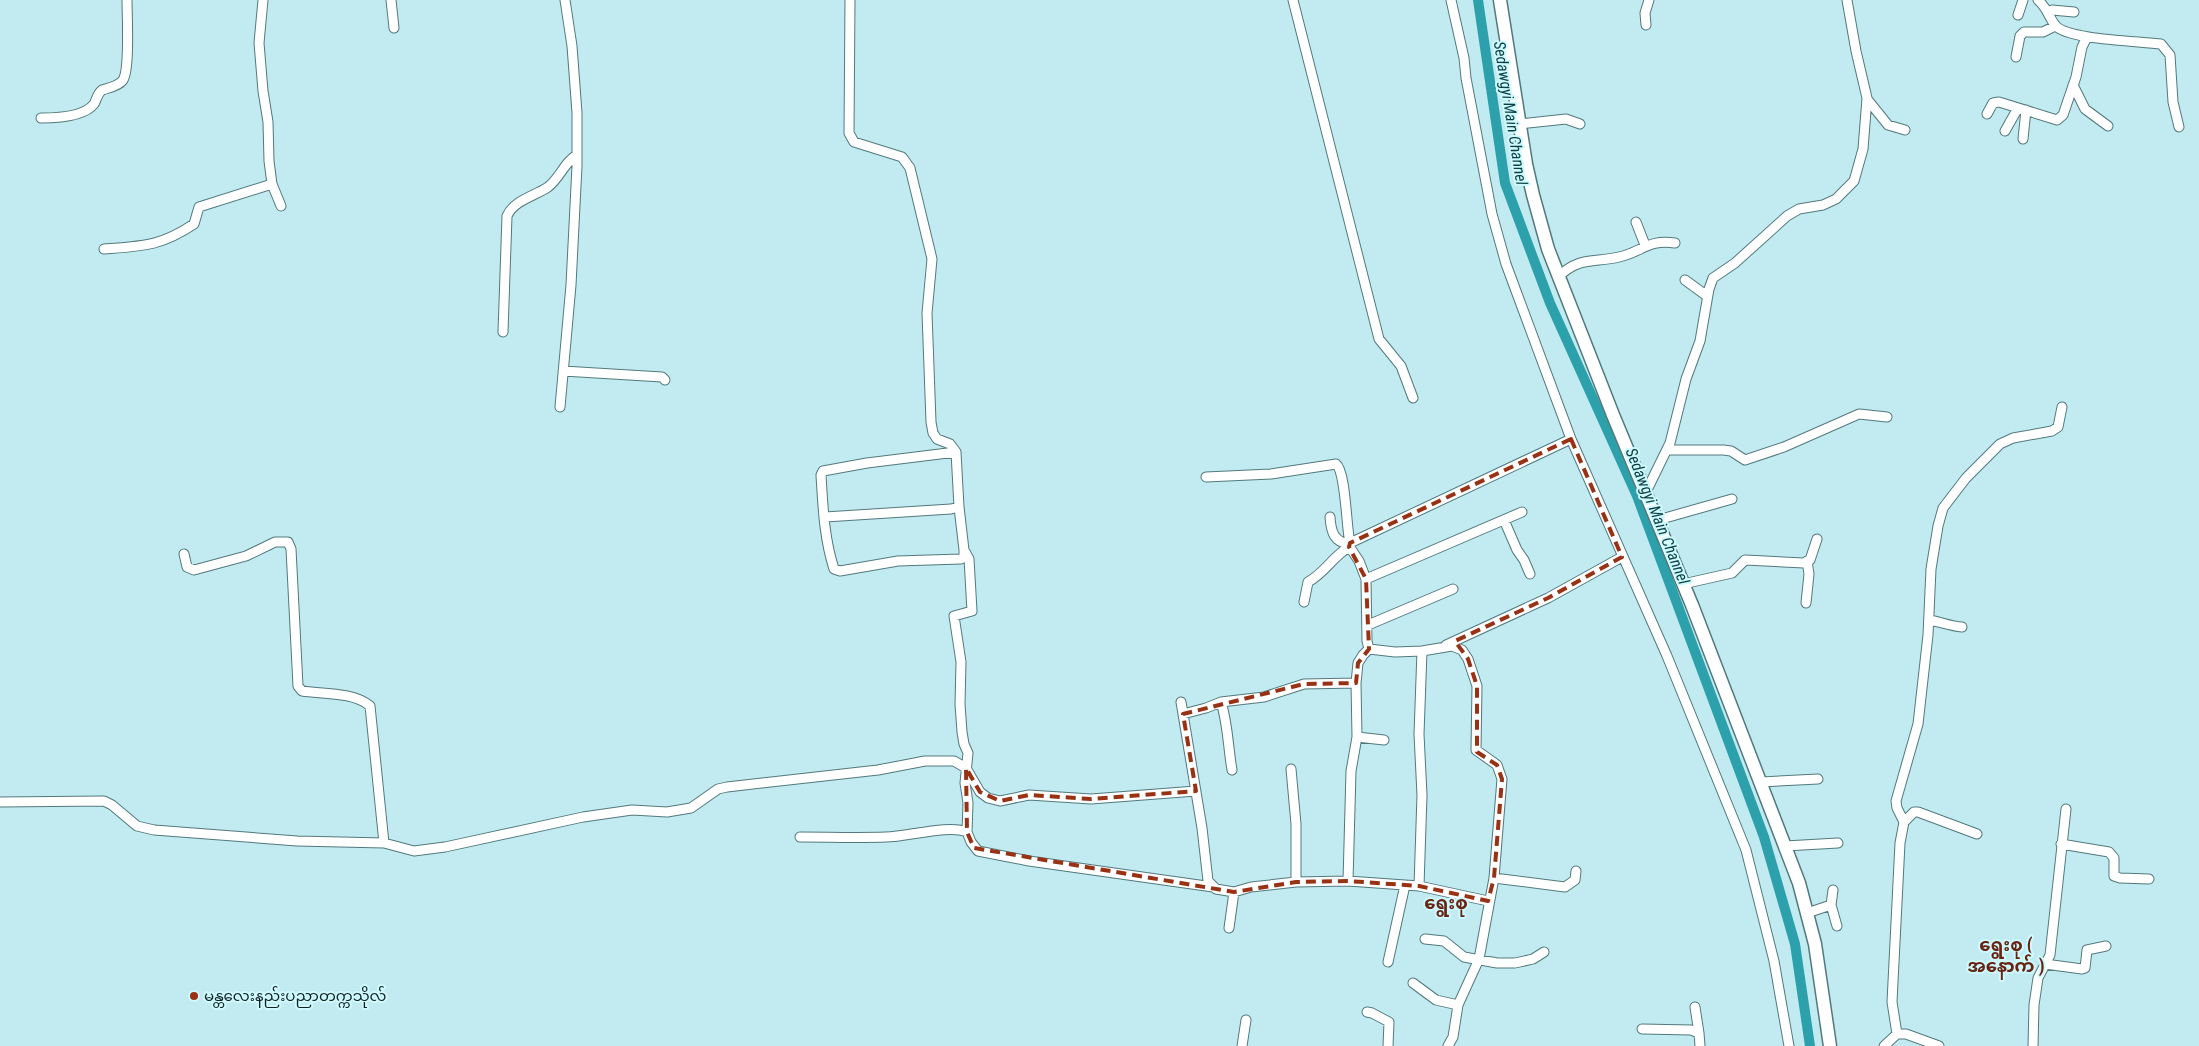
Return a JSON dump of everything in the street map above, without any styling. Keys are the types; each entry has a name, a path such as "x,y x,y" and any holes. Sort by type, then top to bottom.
{"street":[{"path":"41,118 66,118 94,104 102,90 119,84 124,79 126,68 127,0"},
{"path":"263,0 259,43 268,122 272,184 281,206"},
{"path":"392,0 394,28"},
{"path":"560,406 571,285 577,155 577,113 572,46 566,0"},
{"path":"850,0 849,133 854,142 902,157 910,168 932,260 927,313 933,433 938,439 950,444 956,452 964,558 898,562 834,569 827,547 821,475 823,471 867,463 956,452"},
{"path":"1293,0 1380,339 1401,366 1414,398"},
{"path":"1451,0 1464,58 1466,78 1492,214 1503,256 1571,439 1667,656 1746,850 1774,962 1789,1046"},
{"path":"1500,0 1532,195 1558,277 1658,520 1799,883 1815,944 1830,1046"},
{"path":"1646,25 1645,13 1649,0"},
{"path":"1646,492 1667,450 1686,379 1700,341 1707,296 1713,278 1735,263 1787,216 1799,208 1822,205 1836,199 1854,181 1863,149 1867,98 1847,0"},
{"path":"2018,15 2023,0"},
{"path":"2038,0 2049,12 2056,26 2063,30 2087,37 2161,44 2170,55 2173,102 2179,127"},
{"path":"2049,12 2052,10 2074,12"},
{"path":"2016,57 2020,36 2024,32 2043,32 2056,26"},
{"path":"1987,114 1993,103 1999,102 2056,120 2060,118 2063,115 2073,85 2082,47 2087,37"},
{"path":"2073,85 2085,109 2108,126"},
{"path":"1867,98 1888,125 1905,130"},
{"path":"2005,131 2022,109"},
{"path":"2022,109 2023,139"},
{"path":"1520,124 1566,119 1580,124"},
{"path":"503,332 507,216 509,211 515,205 549,186 556,180 573,157 577,155"},
{"path":"104,248 141,246 169,240 194,224 199,207 272,184"},
{"path":"1636,222 1646,245"},
{"path":"1558,277 1567,269 1587,261 1618,258 1633,253 1646,245 1659,242 1674,242"},
{"path":"1685,280 1707,296"},
{"path":"563,371 662,377 665,380"},
{"path":"1904,822 1897,808 1896,801 1918,724 1929,620 1929,589 1939,521 1948,500 1982,461 2004,441 2047,433 2058,426 2062,406"},
{"path":"1667,450 1732,451 1744,460 1784,447 1859,414 1888,417"},
{"path":"1304,602 1308,582 1324,573 1341,552 1350,545 1571,439"},
{"path":"1206,477 1271,474 1336,464 1341,471 1350,545 1366,579 1367,641 1369,649"},
{"path":"1658,520 1732,499"},
{"path":"825,517 959,507"},
{"path":"1366,579 1522,512"},
{"path":"1330,517 1334,537 1341,543 1350,545"},
{"path":"1504,520 1516,550 1524,560 1530,574"},
{"path":"1807,561 1814,551 1817,539"},
{"path":"184,554 187,567 194,570 246,556 275,542 288,542 291,549 298,686 302,690 352,698 365,702 370,706 384,843"},
{"path":"964,550 969,559 972,611 954,616 961,662 960,704 964,744 968,753 966,768 967,832 971,842 978,851 1029,861 1213,887 1234,892 1251,887 1296,882 1348,881 1419,886 1488,901"},
{"path":"1348,881 1351,771 1357,737 1356,683 1358,663 1363,654 1369,649 1395,652 1422,651 1442,646 1548,598 1622,557"},
{"path":"1683,584 1732,573 1745,560 1807,561"},
{"path":"1806,603 1809,568 1807,561"},
{"path":"1368,625 1453,589"},
{"path":"1929,620 1946,625 1962,626"},
{"path":"1442,646 1457,647 1462,650 1468,659 1477,686 1476,750 1497,765 1502,779 1494,878 1488,901 1479,959 1458,1005 1453,1037 1448,1046"},
{"path":"1419,886 1422,795 1419,734 1422,651"},
{"path":"1183,714 1221,702 1264,697 1304,684 1356,683"},
{"path":"1181,702 1202,828 1208,881 1213,887"},
{"path":"1221,702 1227,723 1228,748 1232,770"},
{"path":"1357,737 1384,740"},
{"path":"0,802 104,801 112,805 137,826 154,830 297,841 384,843 406,850 414,850 445,847 593,815 632,810 667,812 691,808 718,789 758,782 878,770 925,761 954,761 966,768 980,792 988,798 1000,801 1029,796 1092,799 1196,791"},
{"path":"1291,769 1296,824 1296,882"},
{"path":"1761,782 1818,779"},
{"path":"2033,1046 2034,1005 2038,978 2050,955 2066,809"},
{"path":"1897,1034 1892,1002 1900,842 1904,822 1914,812 1918,812 1977,834"},
{"path":"800,836 887,837 942,830 967,832"},
{"path":"1785,846 1838,843"},
{"path":"2061,844 2109,852 2114,858 2114,876 2149,879"},
{"path":"1494,878 1565,887 1575,880 1576,871"},
{"path":"1388,962 1405,886"},
{"path":"1833,890 1832,905 1837,926"},
{"path":"1229,928 1234,892"},
{"path":"1807,913 1832,905"},
{"path":"1425,940 1444,941 1464,957 1497,963 1515,964 1533,959 1544,952"},
{"path":"2045,964 2082,969 2085,968 2087,950 2106,946"},
{"path":"1413,983 1436,1000 1458,1005"},
{"path":"1694,1007 1700,1046"},
{"path":"1367,1012 1389,1022 1388,1046"},
{"path":"1242,1046 1246,1020"},
{"path":"1642,1030 1691,1030 1699,1033"},
{"path":"1884,1046 1897,1034 1906,1034 1939,1046"}],"highlighted area":[{"path":"1571,439 1622,557 1548,598 1455,641 1468,659 1477,686 1477,752 1497,765 1502,779 1494,878 1488,901 1419,886 1348,881 1296,882 1234,892 974,848 967,832 966,768 980,792 1000,801 1029,795 1091,799 1196,791 1183,714 1304,684 1356,683 1358,663 1369,649 1366,579 1349,547 1350,543"}],"waterway":[{"name":"Sedawgyi Main Channel","path":"1478,0 1505,183 1550,303 1637,496 1764,837 1795,944 1810,1046"}],"place":[{"name":"မန္တလေးနည်းပညာတက္ကသိုလ်","path":"194,996"}],"district":[{"name":"ရွေးစု","path":"1446,903"},
{"name":"ရွေးစု ( အနောက် )","path":"2006,955"}]}
